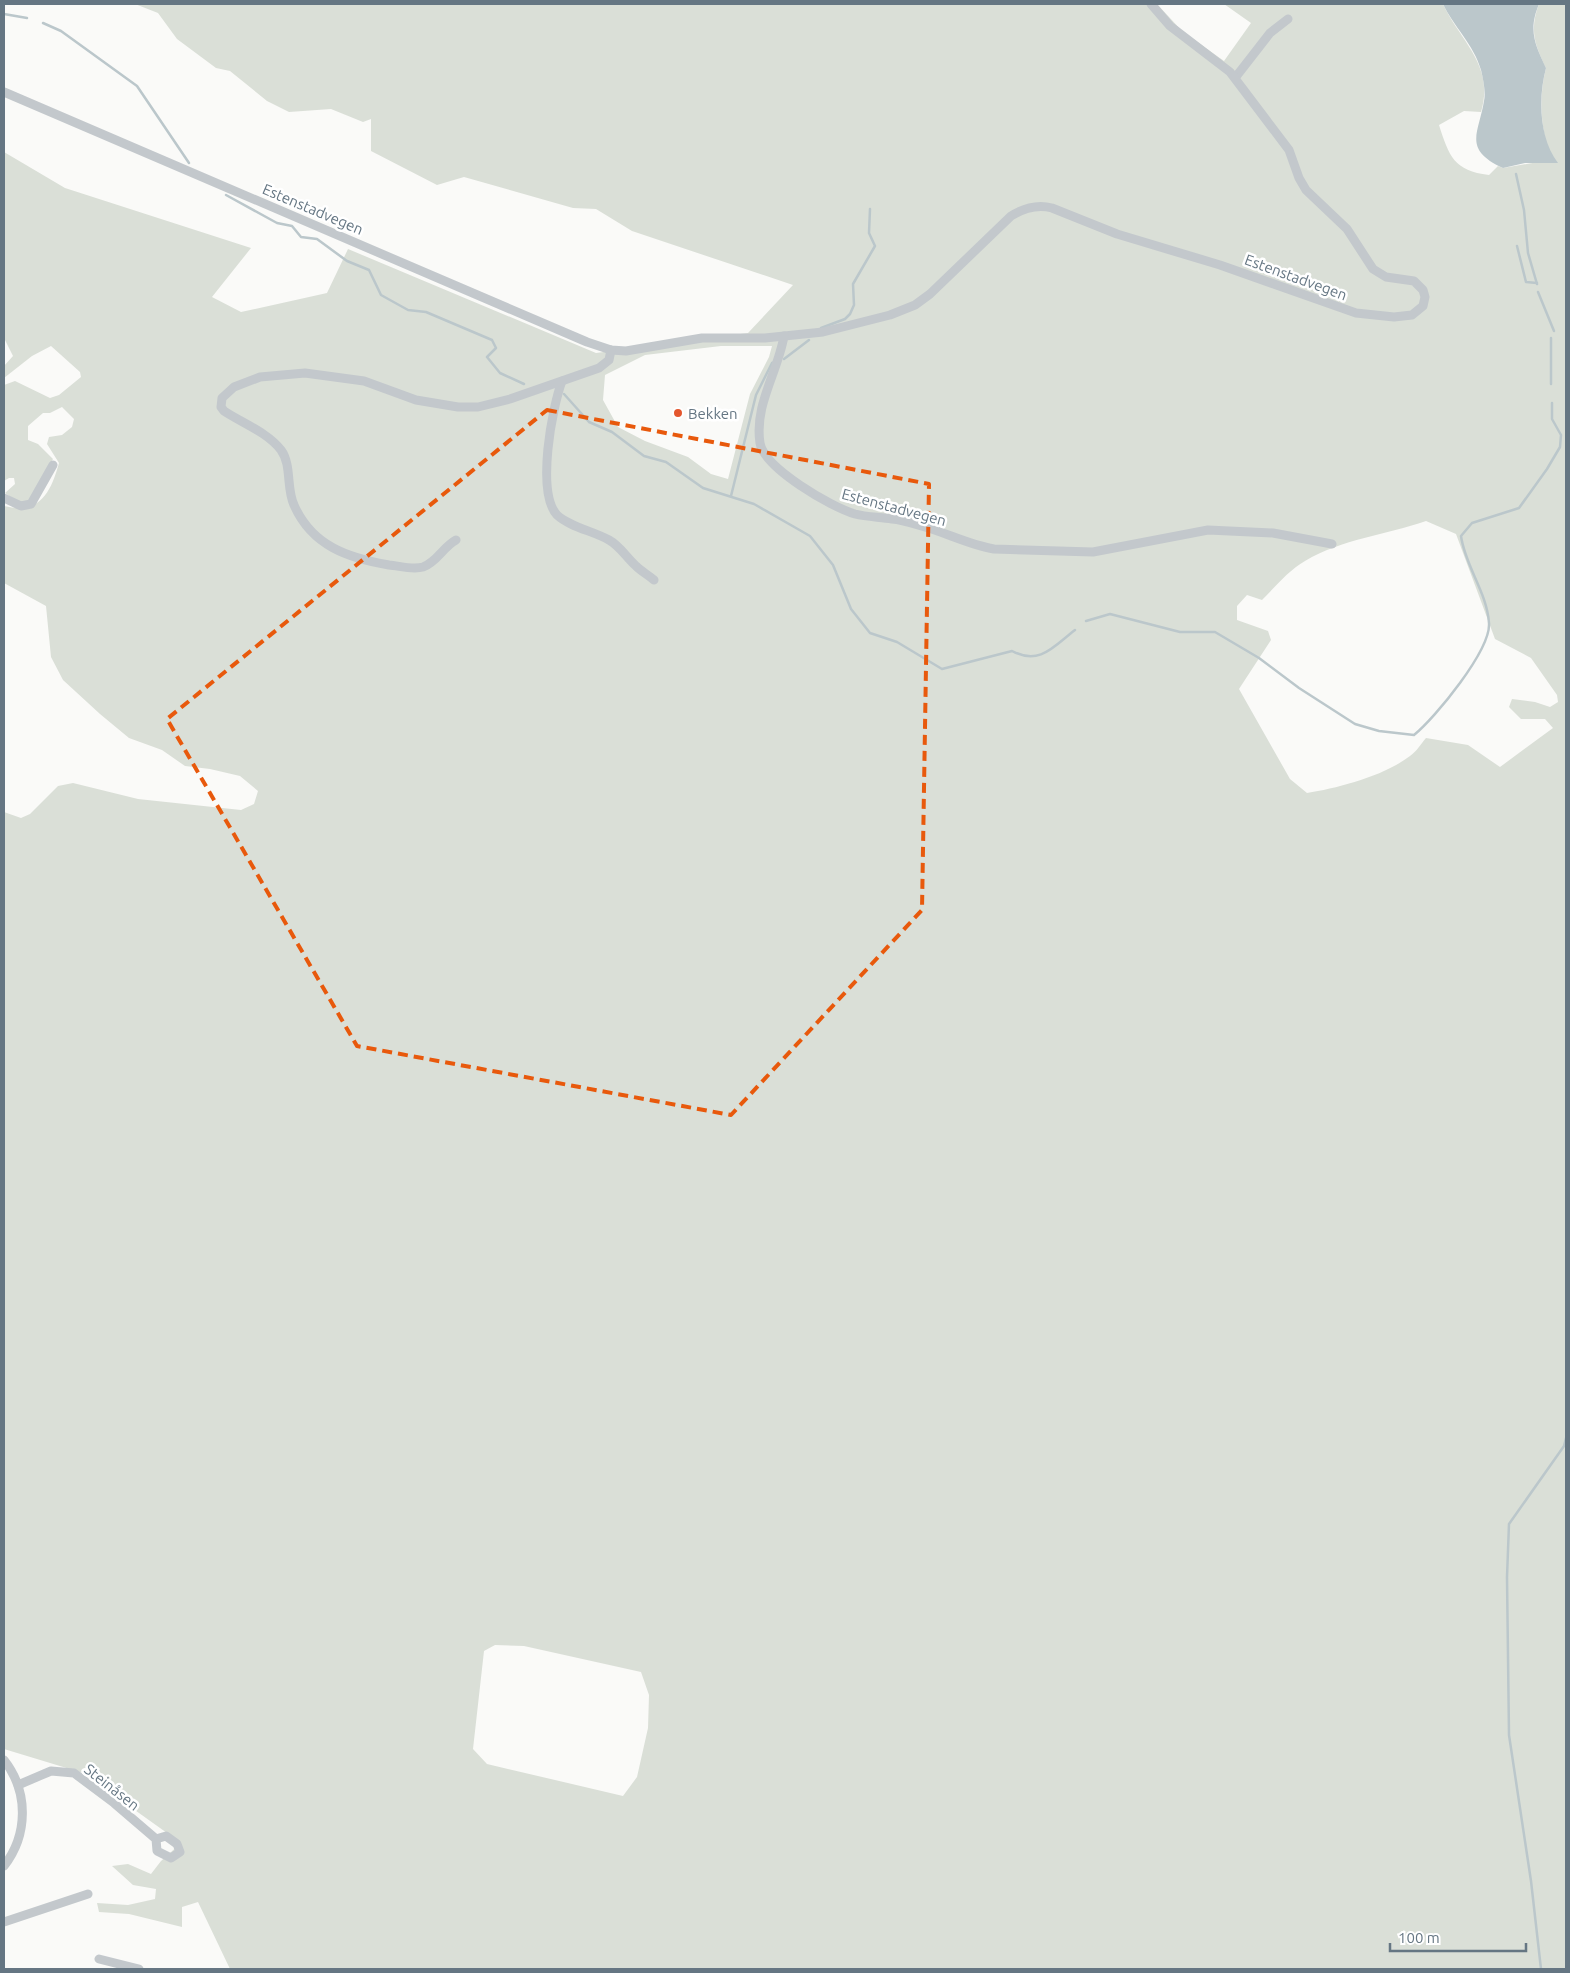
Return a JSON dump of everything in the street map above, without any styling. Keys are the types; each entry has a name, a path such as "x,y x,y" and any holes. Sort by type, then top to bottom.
{"street":[{"name":"Estenstadvegen","path":"4,92 587,342 612,350 636,350 707,338 784,336 823,332 890,315 915,305 930,294 1011,216 1025,209 1038,206 1052,208 1131,240 1220,265 1356,313 1394,317 1417,313 1425,301 1423,290 1414,281 1386,277 1373,269 1347,229 1306,190 1299,178 1289,150 1235,78 1225,67 1170,26 1151,4"},
{"path":"1235,78 1270,33 1288,19"},
{"name":"Estenstadvegen","path":"784,336 778,363 765,393 759,433 761,448 776,468 819,498 845,511 860,515 902,520 980,547 994,549 1093,552 1208,530 1273,533 1332,544"},
{"path":"456,540 428,565 416,568 367,561 330,547 309,530 297,512 289,491 286,460 282,452 267,437 224,411 221,407 222,398 234,386 260,377 305,373 364,381 416,400 468,408 493,404 562,382 605,365 610,360 612,350"},
{"path":"562,382 554,410 548,455 547,481 551,506 563,518 619,547 636,567 654,580"},
{"path":"4,498 21,506 30,504 53,465"},
{"path":"4,1760 18,1785 22,1802 23,1823 15,1850 4,1866"},
{"name":"Steinåsen","path":"18,1785 50,1771 74,1773 114,1803 156,1839"},
{"path":"4,1922 88,1894"},
{"path":"99,1959 139,1969"}],"highlighted area":[{"path":"547,410 929,484 922,910 731,1115 357,1046 167,719"}],"shaded area":[{"path":"135,4 1157,4 1182,31 1224,61 1251,23 1224,4 1443,4 1480,67 1484,95 1481,112 1464,111 1439,125 1450,153 1460,166 1477,173 1489,175 1498,166 1503,168 1538,162 1549,151 1541,110 1546,68 1536,44 1534,22 1539,4 1566,4 1566,1969 230,1969 198,1902 182,1907 182,1927 129,1914 99,1912 97,1903 128,1905 155,1899 156,1889 133,1885 112,1866 128,1864 151,1874 161,1861 181,1843 83,1773 4,1749 4,812 21,818 30,814 58,786 73,783 138,799 241,810 254,804 258,791 240,776 210,769 185,766 162,750 129,738 63,680 51,657 46,606 4,583 4,506 26,507 34,504 47,493 59,463 47,444 49,437 62,435 72,427 74,419 62,407 50,413 43,413 28,426 28,440 38,444 53,459 29,502 18,502 5,493 15,484 14,478 4,481 4,385 15,381 50,398 59,395 81,377 80,372 51,346 32,356 4,378 4,366 13,356 4,338 4,152 65,188 251,248 212,297 241,312 327,293 348,249 596,353 748,333 793,285 632,231 596,209 573,208 464,177 437,185 371,151 371,119 363,122 331,109 289,112 267,101 230,71 216,68 177,39 158,13","holes":["721,346 772,346 769,357 750,394 728,479 711,474 688,457 645,441 618,427 603,400 605,375 645,355","1426,521 1456,534 1495,639 1531,658 1557,695 1558,702 1550,707 1535,702 1512,699 1509,707 1521,719 1545,719 1553,728 1500,767 1468,745 1426,738 1412,754 1387,770 1333,788 1307,793 1290,779 1239,689 1271,640 1268,631 1237,620 1237,606 1247,595 1262,600 1293,569 1334,547","495,1645 524,1646 641,1672 649,1695 648,1728 637,1777 623,1796 487,1764 473,1749 484,1651"]},
{"path":"1443,4 1539,4 1533,30 1536,44 1546,68 1542,92 1542,117 1547,142 1558,163 1525,163 1503,168 1482,154 1476,139 1485,98 1481,70 1474,52"}],"waterway":[{"path":"4,14 27,18"},
{"path":"43,23 61,31 137,86 189,163"},
{"path":"1516,174 1524,210 1528,253 1537,284"},
{"path":"226,195 277,223 292,226 301,237 317,239 347,261 369,270 381,295 408,310 426,312 492,340 496,348 487,357 500,373 524,384"},
{"path":"821,328 845,319 850,314 854,305 853,284 875,246 869,233 870,209"},
{"path":"1517,246 1526,282 1537,283"},
{"path":"1538,292 1554,331"},
{"path":"1551,338 1551,384"},
{"path":"784,359 809,340"},
{"path":"731,496 756,395 772,363 775,362"},
{"path":"564,394 589,422 612,432 644,456 666,462 703,488 754,504 810,536 833,565 851,609 870,633 897,642 942,669 1012,651 1022,655 1039,655 1053,648 1075,630"},
{"path":"1086,621 1110,614 1180,632 1215,632 1259,658 1299,688 1355,724 1379,731 1414,735 1435,714 1460,683 1472,666 1487,635 1489,623 1487,612 1463,547 1461,536 1472,523 1519,508 1547,469 1560,447 1561,435 1552,419 1552,403"},
{"path":"1541,1969 1531,1881 1509,1735 1507,1577 1509,1524 1564,1446 1566,1438"}],"place":[{"name":"Bekken","path":"678,413"}]}
